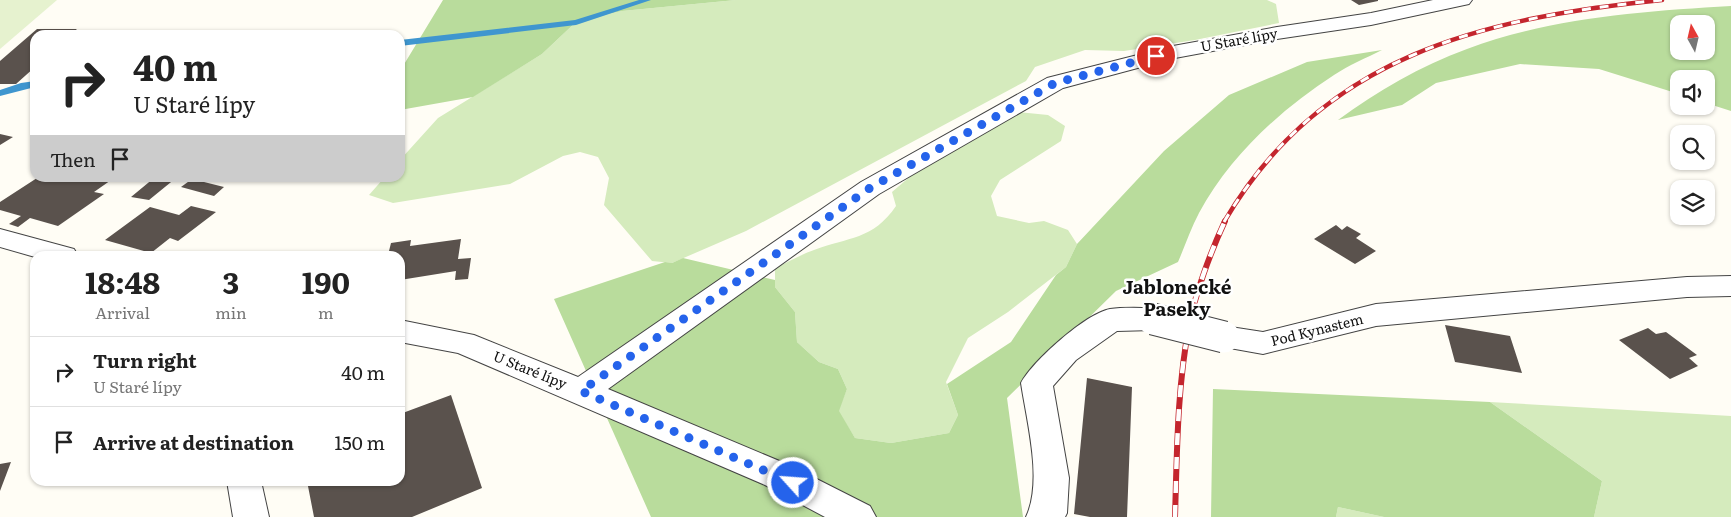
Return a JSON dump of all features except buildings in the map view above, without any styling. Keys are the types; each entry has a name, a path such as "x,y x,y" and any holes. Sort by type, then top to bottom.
{"street":[{"name":"U Staré lípy","path":"405,332 463,343 581,391 870,188 1055,83 1173,52 1276,33 1371,19 1462,0"},
{"path":"0,238 46,251"},
{"name":"Pod Kynastem","path":"1044,517 1050,513 1052,478 1037,382 1065,352 1112,320 1153,319 1224,338 1263,343 1376,315 1687,287 1731,286"},
{"path":"581,391 777,474 858,517"},
{"path":"245,486 250,517"}],"green space":[{"path":"0,0 57,0 0,49"},
{"path":"443,0 736,0 622,11 577,21 542,54 473,97 405,109 405,63"},
{"path":"736,0 1267,0 1276,4 1279,23 1195,40 1124,51 1085,50 1035,67 1026,81 746,231 672,263 652,261 604,205 609,178 598,157 580,152 563,156 510,184 393,203 369,195 380,182 405,182 405,154 438,118 542,54 577,21 622,11"},
{"path":"1731,6 1731,111 1715,106 1715,70 1670,70 1670,91 1599,69 1520,64 1436,83 1402,105 1338,120 1368,99 1416,71 1467,49 1531,30 1564,23 1631,14"},
{"path":"1382,50 1334,75 1294,103 1276,119 1241,154 1211,192 1196,219 1178,262 1116,291 1007,398 1023,517 651,517 554,299 665,262 672,263 683,258 775,280 775,287 795,312 797,342 819,362 838,369 847,389 839,411 855,438 891,443 949,433 958,415 947,384 1011,342 1056,275 1066,267 1077,244 1164,151 1229,95 1307,62"},
{"path":"1018,112 1048,115 1065,126 1061,141 1000,180 991,196 997,216 1029,223 1044,221 1068,230 1077,244 1066,267 1008,312 968,338 946,382 958,415 949,433 891,443 855,438 838,411 847,389 838,369 819,362 797,342 795,312 775,287 775,268 809,252 869,231 887,217 896,206 892,192 926,163"},
{"path":"1213,389 1490,402 1602,481 1594,517 1384,517 1338,507 1336,517 1211,517"},
{"path":"1490,402 1731,416 1731,517 1594,517 1602,481"},
{"path":"1338,507 1384,517 1336,517"}],"waterway":[{"path":"405,42 576,22 647,0"},
{"path":"0,93 30,85"}],"railway":[{"path":"1224,222 1264,165 1309,119 1358,83 1413,55 1471,34 1532,19 1596,8 1662,0"},
{"path":"1175,517 1180,397 1189,326 1204,273 1225,221"}],"district":[{"name":"Jablonecké Paseky","path":"1177,298"}],"route":[{"path":"793,483 777,474 581,391 870,188 1055,83 1156,56"}]}
